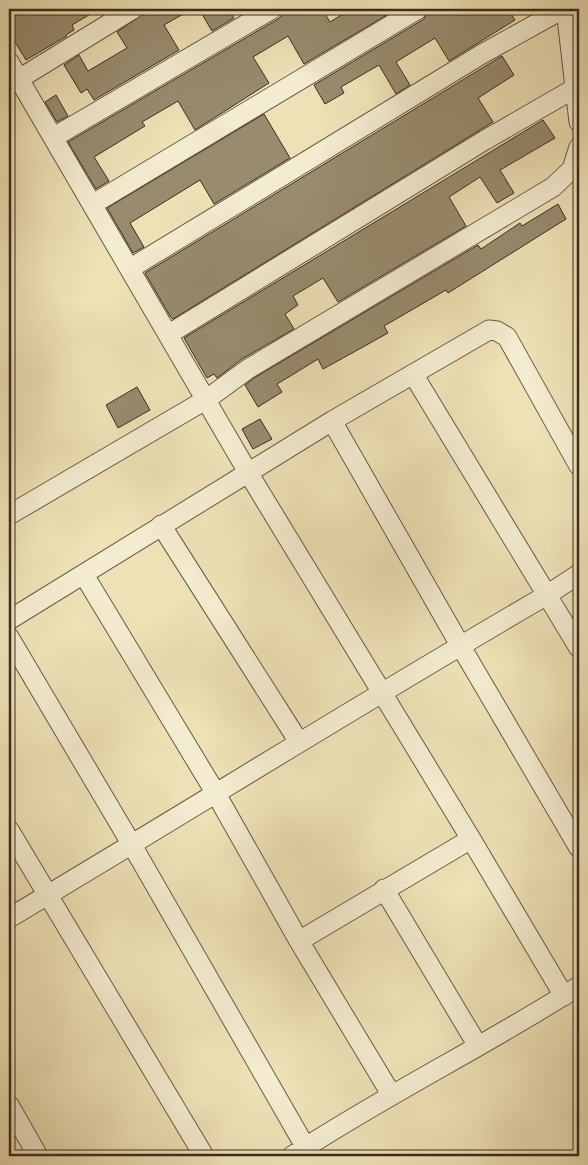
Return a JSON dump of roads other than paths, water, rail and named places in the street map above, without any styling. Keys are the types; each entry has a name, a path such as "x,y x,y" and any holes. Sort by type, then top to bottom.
{"street":[{"path":"19,79 133,9"},
{"path":"54,137 272,9"},
{"path":"93,204 418,9"},
{"path":"131,268 482,54 565,9 577,87 579,122"},
{"path":"9,62 131,268 249,474 471,838 572,991 391,1094 299,1152 132,846 9,637"},
{"path":"169,334 485,140 577,87"},
{"path":"9,515 207,399 248,369 553,187 572,169 579,148"},
{"path":"9,620 84,575 160,525 249,474 332,421 489,330 504,334 579,466"},
{"path":"413,374 579,648"},
{"path":"332,421 579,848"},
{"path":"160,525 299,742"},
{"path":"9,918 132,846 215,792 547,595 579,574"},
{"path":"84,575 215,792 299,941 391,1094"},
{"path":"9,830 204,1156"},
{"path":"299,941 471,838"},
{"path":"384,889 478,1046"},
{"path":"9,1105 38,1156"}]}
